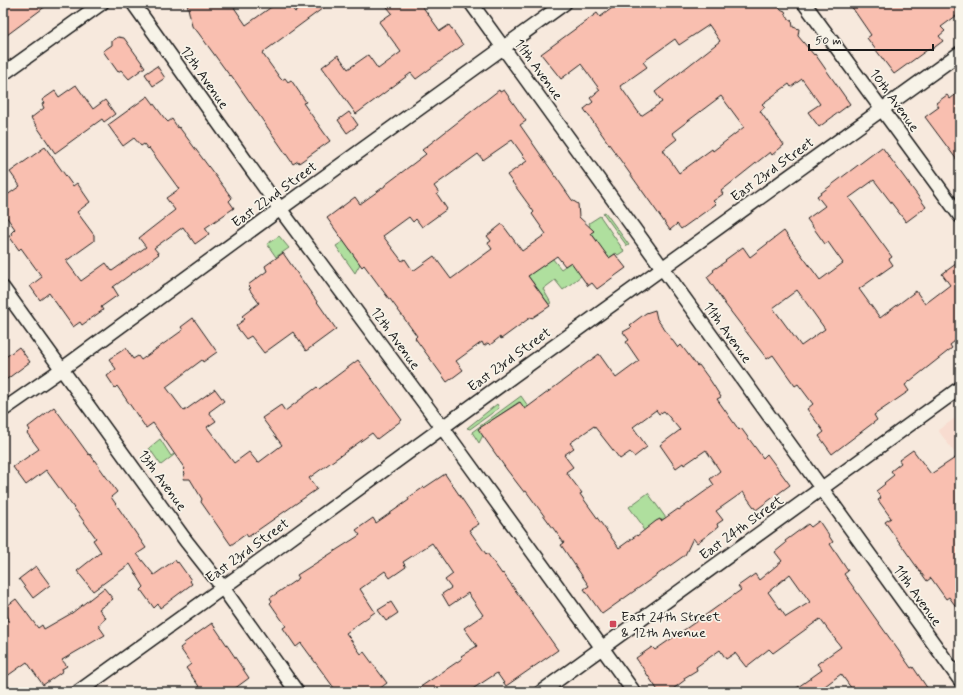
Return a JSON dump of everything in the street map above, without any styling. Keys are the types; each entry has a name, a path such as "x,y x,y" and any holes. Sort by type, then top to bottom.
{"street":[{"path":"3,74 102,3"},
{"name":"12th Avenue","path":"133,3 280,209 442,427 634,692"},
{"name":"11th Avenue","path":"471,3 960,680"},
{"name":"East 22nd Street","path":"3,410 62,369 565,3"},
{"name":"10th Avenue","path":"804,3 960,216"},
{"name":"East 23rd Street","path":"78,692 960,53"},
{"name":"13th Avenue","path":"3,288 186,541 223,588 297,692"},
{"name":"East 24th Street","path":"540,692 960,388"}],"shaded area":[{"path":"960,415 960,460 938,430"}],"green space":[{"path":"605,212 629,245 627,246 603,213"},
{"path":"600,216 624,251 618,255 616,253 609,258 608,256 604,258 563,290 555,280 543,289 551,303 549,304 528,276 552,258 561,269 581,255 597,241 591,233 589,223"},
{"path":"279,236 289,248 276,257 267,244"},
{"path":"344,241 360,264 355,273 336,246"},
{"path":"521,396 528,406 524,409 519,402 479,429 483,435 479,443 472,432"},
{"path":"497,404 499,408 470,429 467,428"},
{"path":"160,439 171,456 174,454 161,465 149,448"},
{"path":"648,493 666,518 661,520 648,535 629,507"}],"building":[{"path":"3,3 50,3 3,38"},
{"path":"187,3 231,3 246,25 277,3 288,3 295,12 307,3 330,3 262,53 282,80 285,78 288,82 291,80 306,102 303,103 330,141 299,163 298,161 293,164 231,75 230,76 192,26"},
{"path":"384,3 420,3 440,31 449,25 463,45 416,79 411,73 356,114 322,67 338,55 348,69 368,55 378,69 401,52 379,22 392,13"},
{"path":"619,3 779,3 780,9 785,11 787,17 792,21 793,27 799,29 798,36 814,55 815,54 850,104 819,127 808,112 820,104 802,79 791,87 789,84 762,104 765,107 760,111 784,145 772,155 770,152 721,191 723,194 713,201 716,204 681,229 677,224 670,230 584,109 593,102 590,98 600,90 581,64 561,79 541,54 597,13 600,17","holes":["709,25 720,41 655,92 662,102 641,116 620,86 647,67 643,62 675,39 679,45","721,96 744,127 713,151 712,149 679,173 663,150 677,139 672,133"]},
{"path":"849,3 960,3 960,13 941,27 945,31 939,36 943,41 931,50 930,48 894,74 867,38 871,35"},
{"path":"118,37 124,38 145,67 129,79 121,70 118,72 103,51 112,45 112,41"},
{"path":"157,66 165,78 153,86 145,74"},
{"path":"76,85 93,109 105,100 115,114 104,122 102,119 55,153 31,118 44,108 42,104 44,103 42,100 55,91 59,97"},
{"path":"499,90 500,92 504,90 526,121 520,125 572,200 578,204 579,217 594,231 591,233 609,258 615,254 626,268 597,289 592,283 588,286 571,262 565,266 557,256 528,276 550,306 532,318 531,317 501,339 500,337 490,345 488,343 484,346 482,342 456,361 463,370 447,382 415,338 417,336 390,299 364,265 362,267 327,218 355,197 360,204 426,154 422,150","holes":["512,140 527,161 507,175 534,212 532,214 546,234 522,251 502,224 487,236 491,241 488,243 492,249 451,279 434,256 413,271 405,259 402,261 383,236 409,217 413,222 416,219 422,227 447,209 437,194 439,193 434,186 478,154 483,160"]},
{"path":"960,91 960,164 925,117 939,107 936,103 947,95 950,99"},
{"path":"148,96 168,122 172,119 178,128 179,127 232,198 229,201 234,208 205,228 209,234 195,244 183,227 154,248 159,254 113,287 118,295 101,307 103,310 82,325 80,322 73,327 49,293 40,300 30,286 42,277 21,248 19,250 9,236 12,235 11,233 15,229 3,212 3,198 20,186 10,172 45,147 73,186 77,183 90,202 77,212 94,235 94,241 66,261 81,281 106,263 112,271 146,247 139,238 175,210 166,198 179,189 149,148 148,149 144,144 141,146 134,138 123,146 108,125"},
{"path":"349,112 358,125 347,133 338,120"},
{"path":"882,147 926,207 906,222 874,180 849,198 892,257 889,259 893,265 859,289 880,318 916,291 925,304 950,285 942,274 960,261 960,337 950,345 952,348 905,385 909,391 874,415 877,420 832,454 819,436 824,432 807,409 813,404 798,384 795,386 773,355 767,359 725,304 707,277 714,271 713,270 726,261 725,260 743,247 750,257 784,231 820,280 843,263 828,242 825,244 807,219 825,206 817,196","holes":["797,290 825,329 801,346 773,308"]},
{"path":"283,253 336,329 306,351 293,332 264,353 251,336 246,339 236,326 245,319 242,316 259,303 249,289 251,288 248,285 267,271 265,266"},
{"path":"655,310 657,319 678,348 681,345 710,380 721,397 717,399 739,430 741,428 763,458 767,454 790,485 756,510 743,492 716,511 723,520 717,524 718,527 697,543 693,538 685,555 602,614 584,589 589,586 561,545 564,543 526,491 524,492 507,470 478,429 520,402 525,409 599,354 616,378 639,361 626,342 629,340 623,332 632,327 630,325 646,313","holes":["656,410 659,414 664,411 680,430 660,445 676,468 683,463 684,465 706,450 720,471 710,479 714,485 679,510 678,509 661,521 660,519 656,521 619,548 566,472 573,467 564,455 574,448 570,443 594,426 620,459 630,452 634,457 647,447 633,427"]},
{"path":"193,318 217,352 203,362 202,360 166,387 184,411 215,389 224,401 209,412 216,421 207,427 234,463 249,452 258,463 282,445 262,418 281,405 285,411 317,387 319,389 358,360 402,420 377,439 372,433 309,478 317,489 248,537 246,534 231,545 201,502 202,499 190,479 183,479 185,473 183,471 185,469 153,423 146,428 117,386 115,388 107,376 116,369 109,359 126,348 133,359 138,356 141,360 183,330 181,327"},
{"path":"19,347 30,362 3,382 3,359"},
{"path":"54,407 117,492 111,497 146,548 137,554 154,575 175,560 191,580 190,581 192,584 160,608 158,604 154,608 141,590 144,587 130,564 93,591 77,571 101,552 93,540 96,538 46,470 26,485 13,467 39,449 27,433 30,430 28,427"},
{"path":"913,450 931,474 955,458 960,465 960,612 949,597 946,599 931,578 927,581 885,522 891,518 878,500 881,498 876,491 894,475 891,471 901,463 899,460"},
{"path":"445,474 479,524 469,530 486,554 487,553 502,574 503,573 558,650 506,686 497,673 468,692 413,692 463,658 461,656 477,646 464,628 483,615 468,593 449,606 442,594 451,588 445,580 453,574 432,543 403,562 406,567 390,578 385,571 360,589 375,612 346,633 361,654 364,652 387,683 375,692 337,692 301,643 296,647 283,628 286,626 270,603 272,601 270,598 299,578 297,575 360,535 356,530 373,518 376,523 409,500 408,498"},
{"path":"819,521 833,542 830,544 848,571 844,574 911,668 913,667 930,692 854,692 841,674 817,692 791,692 822,670 817,664 841,647 820,619 773,653 769,649 746,667 735,653 726,659 720,650 696,667 697,670 684,678 685,680 669,692 659,692 636,658 652,647 655,650 741,590 738,586 755,574 759,580 782,561 775,552 786,543 785,541 808,524 811,527","holes":["790,574 810,602 786,617 768,592"]},
{"path":"36,566 50,585 33,598 19,579"},
{"path":"104,588 113,599 99,609 106,618 98,625 105,635 62,660 67,666 62,669 63,671 43,685 27,662 3,679 3,624 9,619 3,609 16,599 38,628 42,625 44,629 72,613"},
{"path":"391,602 398,613 386,621 378,610"},
{"path":"212,623 249,678 230,692 203,692 186,668 191,664 180,648 185,644 184,643"}],"place":[{"name":"East 24th Street & 12th Avenue","path":"613,624"}]}
